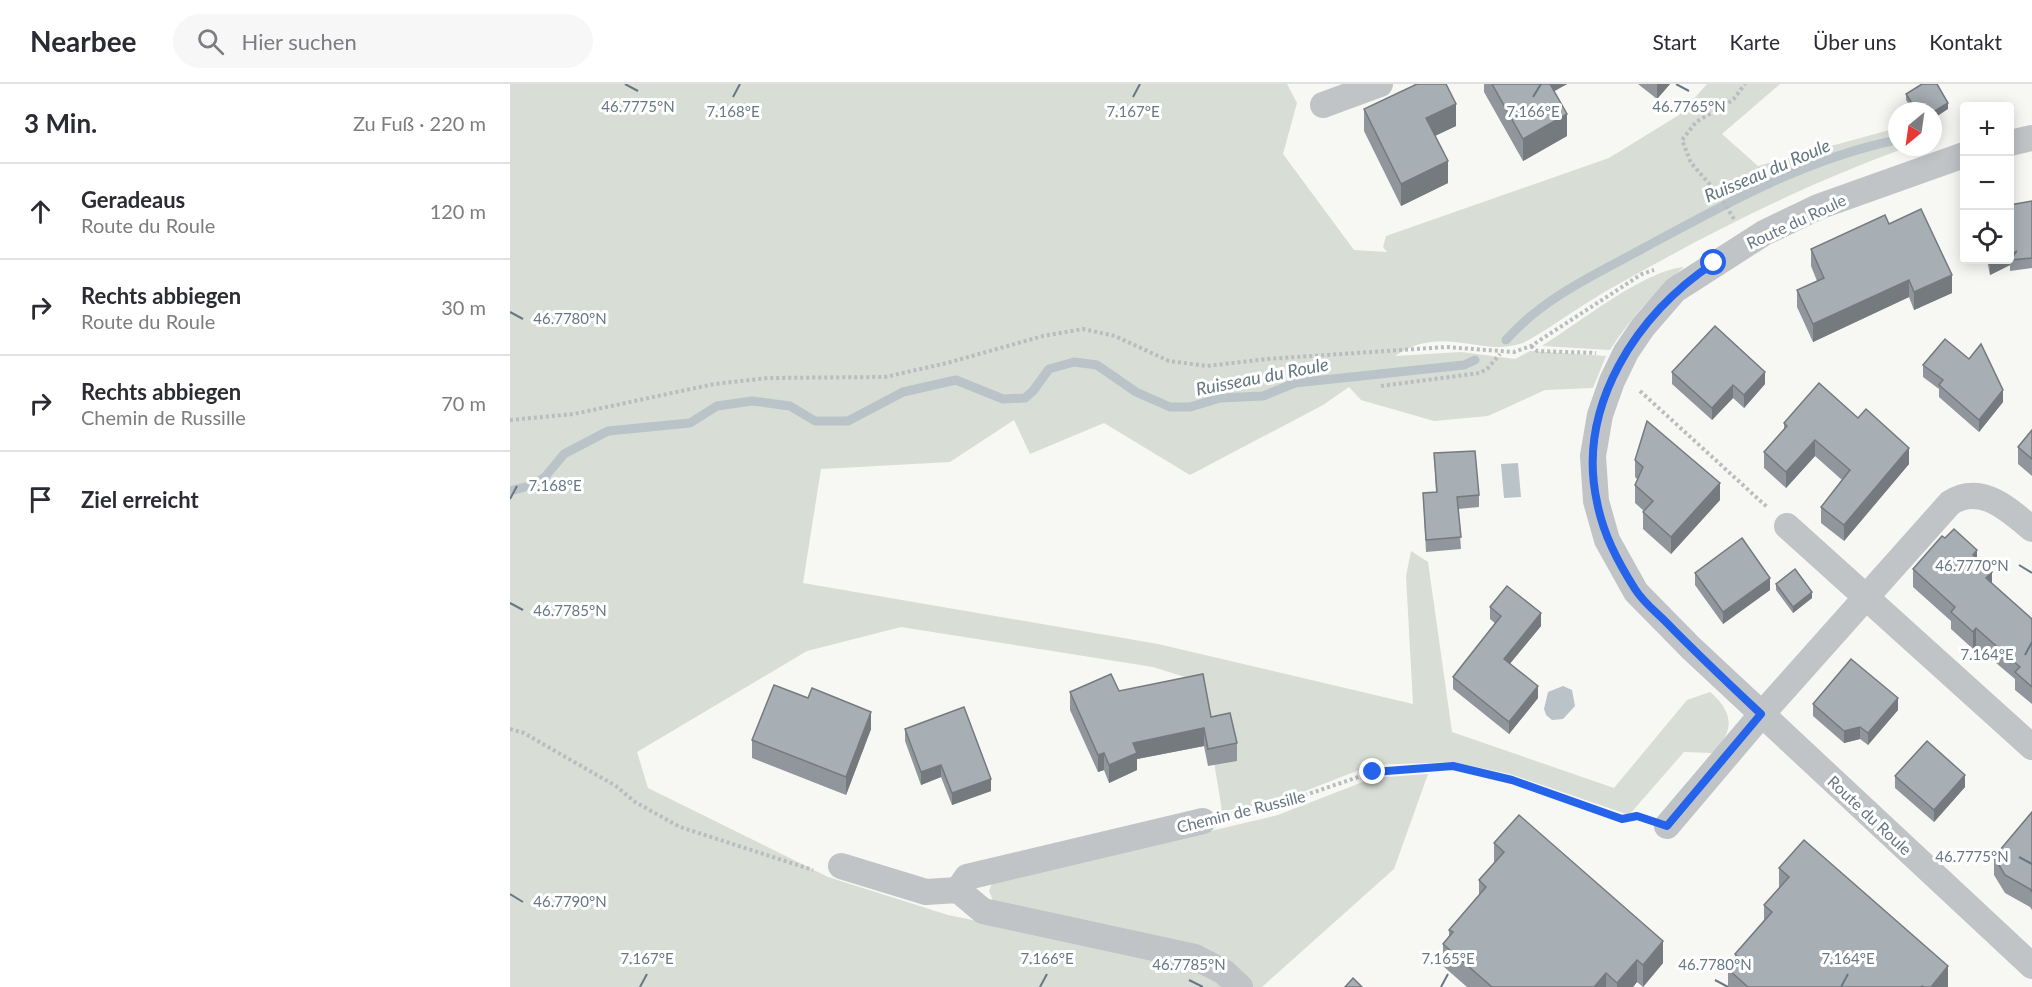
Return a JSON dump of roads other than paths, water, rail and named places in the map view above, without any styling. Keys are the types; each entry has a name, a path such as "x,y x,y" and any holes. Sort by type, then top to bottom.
{"street":[{"path":"1323,105 1380,84"},
{"path":"2014,142 2032,138"},
{"name":"Route du Roule","path":"1962,156 1818,207 1764,233 1675,290 1642,327 1622,360 1600,415 1593,456 1596,501 1607,540 1636,592 1761,714 2032,966"},
{"path":"1667,826 1761,714 1950,503 1963,495 1979,496 2000,504 2032,529"},
{"path":"1787,526 2032,747"},
{"name":"Chemin de Russille","path":"958,890 967,877 1203,821"},
{"path":"841,866 926,892 958,890 983,911 1195,957 1224,972 1240,987"}],"waterway":[{"name":"Ruisseau du Roule","path":"1506,340 1520,325 1570,288 1703,216 1798,171 1863,148 1888,142"},
{"name":"Ruisseau du Roule","path":"510,491 533,485 545,477 564,454 608,431 690,423 717,406 752,401 790,406 815,421 848,421 903,392 956,380 1003,399 1025,398 1049,369 1074,362 1097,365 1136,392 1170,407 1190,407 1220,398 1263,396 1295,383 1464,365 1475,360"}]}
